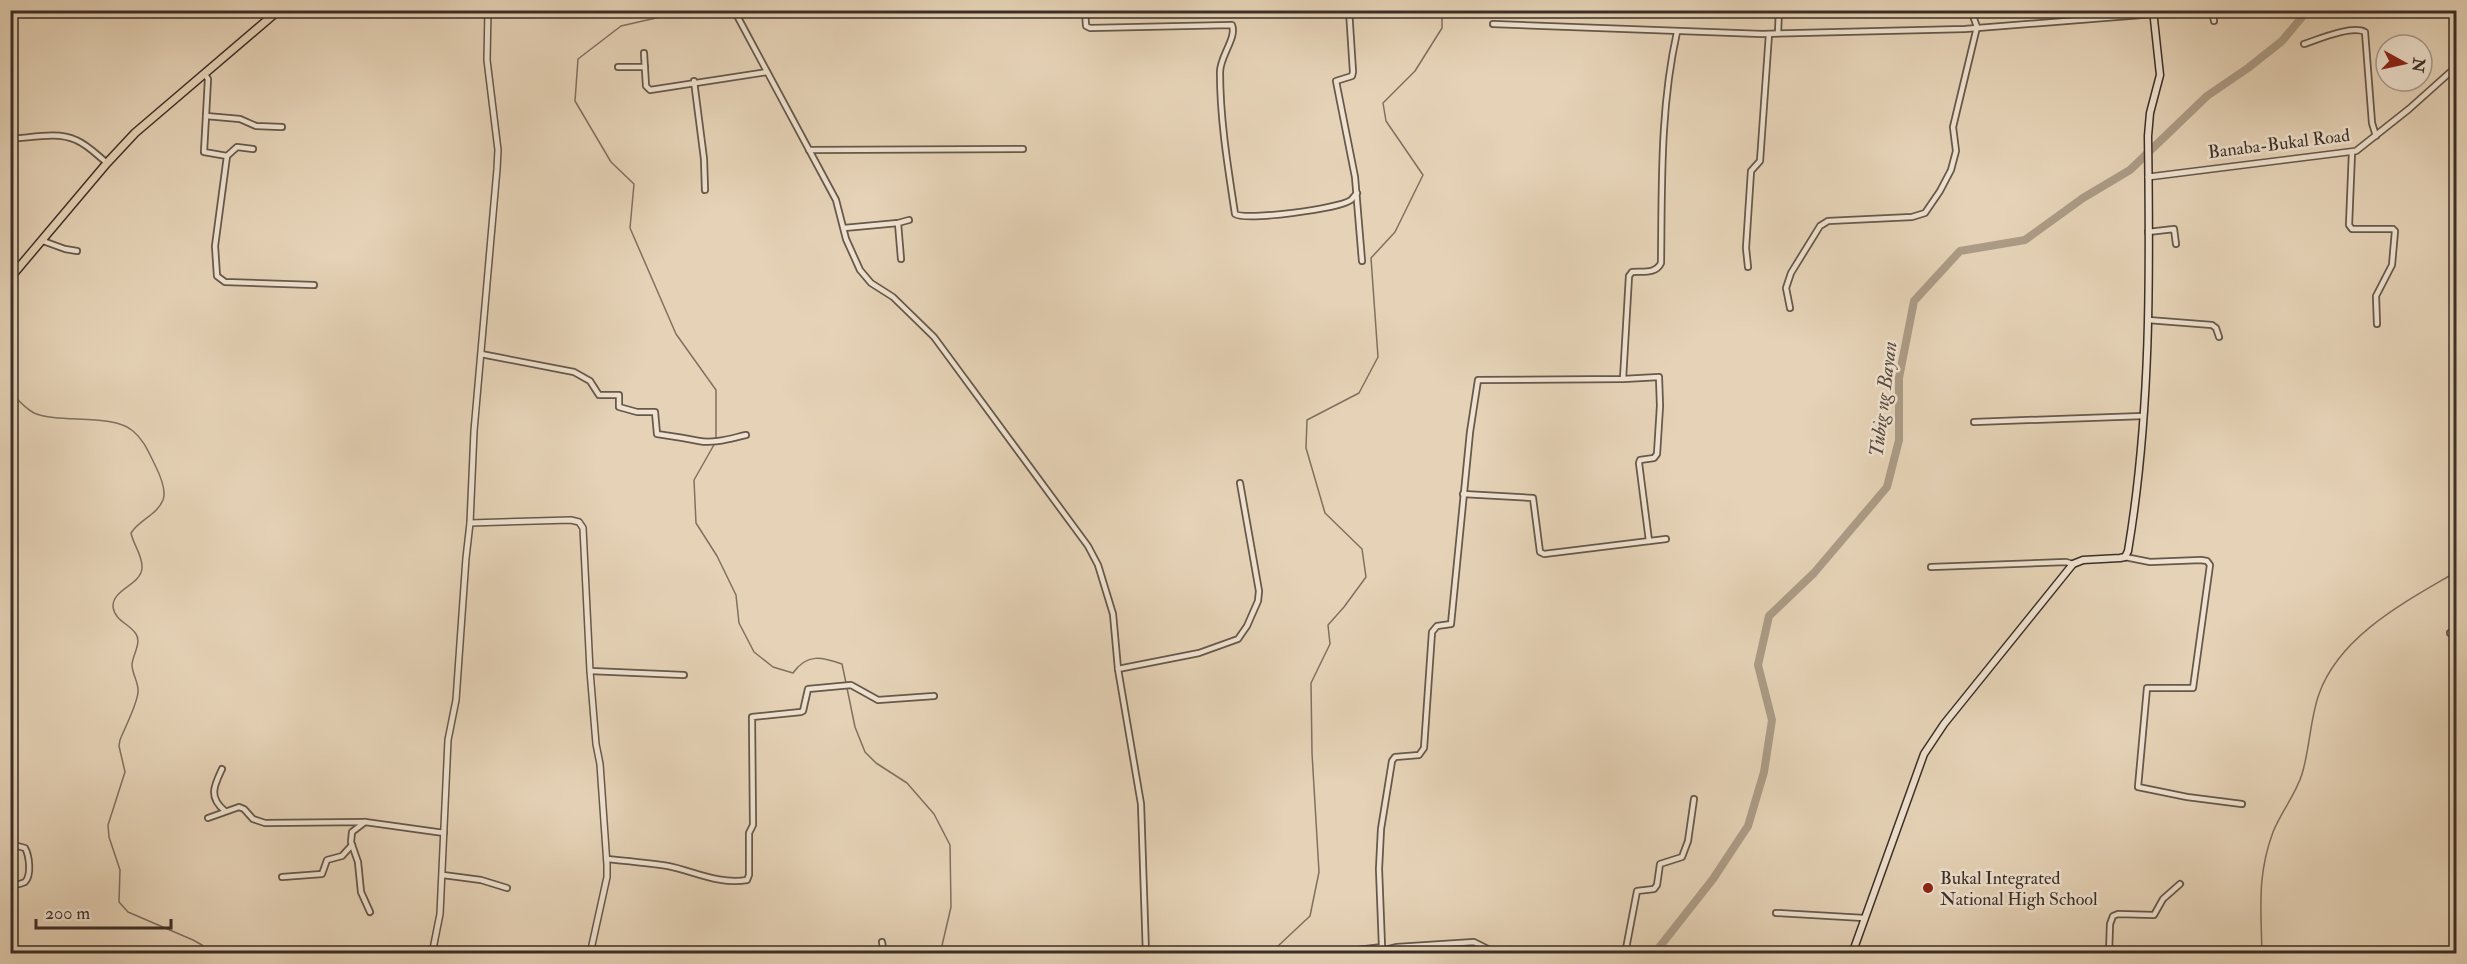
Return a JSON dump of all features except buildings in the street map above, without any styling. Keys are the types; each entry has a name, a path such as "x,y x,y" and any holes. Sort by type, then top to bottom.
{"main road":[{"path":"10,278 44,241 107,163 148,121 279,10"},
{"path":"1852,954 1924,754 1944,724 2073,564 2083,560 2125,556 2131,534 2144,416 2148,320 2148,154 2150,113 2160,75 2153,12"}],"street":[{"path":"432,954 440,914 448,740 456,700 481,354 498,169 498,150 487,60 488,10"},
{"path":"734,10 836,200 846,239 860,270 871,283 893,297 934,337 1088,546 1098,565 1113,615 1118,669 1142,815 1146,954"},
{"path":"1085,10 1086,26 1090,28 1233,25 1234,33 1221,59 1220,89 1235,214 1245,218 1316,209 1352,200 1357,193"},
{"path":"1349,10 1353,72 1352,76 1336,81 1357,193 1362,261"},
{"path":"1778,33 1779,10"},
{"path":"1790,308 1786,288 1791,273 1820,226 1828,221 1912,217 1925,213 1940,192 1951,170 1956,151 1953,127 1977,27 1971,10"},
{"path":"2212,10 2214,21"},
{"path":"1493,24 1768,34 1977,27 2153,12"},
{"path":"2304,44 2333,34 2360,29 2366,32 2372,123 2376,136"},
{"path":"1623,379 1629,276 1632,272 1658,269 1661,263 1663,146 1669,66 1677,32"},
{"path":"1748,267 1746,248 1751,171 1760,161 1768,34"},
{"path":"644,53 646,86 650,90 694,81 767,72"},
{"path":"618,67 645,68"},
{"name":"Banaba-Bukal Road","path":"2148,177 2352,152 2376,136 2457,67"},
{"path":"204,73 208,79 202,150 227,156"},
{"path":"694,81 704,159 705,190"},
{"path":"206,116 240,118 256,126 282,127"},
{"path":"10,139 69,137 83,143 107,163"},
{"path":"253,149 237,147 227,156 215,246 218,276 225,282 231,283 314,285"},
{"path":"809,150 1023,149"},
{"path":"2352,152 2349,225 2352,229 2393,229 2395,231 2392,265 2376,296 2377,324"},
{"path":"844,228 909,220"},
{"path":"898,223 901,259"},
{"path":"2148,232 2174,229 2176,244"},
{"path":"44,241 77,251"},
{"path":"2148,320 2212,325 2216,328 2219,337"},
{"path":"481,354 574,372 590,381 599,395 619,395 619,407 625,410 655,412 657,434 693,438 699,441 716,441 746,435"},
{"path":"1384,950 1379,869 1380,839 1392,761 1400,756 1419,755 1424,748 1432,632 1437,626 1451,624 1463,494 1478,380 1659,377 1657,454 1654,458 1640,460 1639,464 1649,541"},
{"path":"1974,422 2144,416"},
{"path":"1118,669 1199,653 1238,639 1247,626 1258,601 1258,591 1240,483"},
{"path":"1463,494 1533,498 1540,552 1544,555 1666,539"},
{"path":"470,523 571,519 579,522 583,528 590,671 607,859 607,878 590,954"},
{"path":"2125,556 2150,562 2201,560 2207,561 2210,565 2193,688 2147,688 2138,787 2187,797 2242,804"},
{"path":"1931,567 2066,562 2073,564"},
{"path":"2450,633 2457,632"},
{"path":"590,671 684,675"},
{"path":"607,859 666,866 701,876 747,880 749,833 753,825 752,717 801,712 808,689 851,686 878,700 934,696"},
{"path":"222,769 213,787 217,804 225,811"},
{"path":"1625,954 1637,891 1654,889 1657,885 1660,864 1682,856 1688,841 1694,799"},
{"path":"208,818 239,807 253,819 265,823 365,822 444,833"},
{"path":"365,822 352,832 352,845 358,862 361,892 370,912"},
{"path":"10,844 25,848 29,866 28,877 24,883 10,886"},
{"path":"282,877 322,874 327,860 342,856 352,845"},
{"path":"442,875 481,880 507,888"},
{"path":"2109,954 2110,924 2113,916 2118,914 2154,915 2163,899 2180,884"},
{"path":"1776,913 1864,918"},
{"path":"882,942 884,954"},
{"path":"1346,954 1349,951 1474,942 1498,954"}],"waterway":[{"path":"675,10 669,15 621,26 578,59 575,101 611,162 634,184 630,228 676,334 716,390 716,438"},
{"path":"1279,954 1278,946 1310,916 1319,872 1312,753 1311,683 1330,644 1328,625 1366,577 1362,549 1325,513 1306,448 1307,420 1359,393 1378,357 1371,258 1395,232 1423,175 1386,121 1383,103 1415,71 1442,28 1442,10"},
{"name":"Tubig ng Bayan","path":"1654,954 1713,879 1748,826 1764,772 1772,720 1758,665 1769,616 1814,573 1887,487 1899,440 1899,378 1914,301 1960,251 2025,240 2083,198 2130,170 2207,96 2282,41 2308,10"},
{"path":"10,391 34,413 57,418 112,422 133,431 151,456 161,478 164,487 163,500 152,514 131,533 141,559 140,574 121,591 113,607 117,616 138,638 132,661 138,692 120,740 119,746 125,772 108,825 109,837 120,870 119,902 128,912 193,940 211,954"},
{"path":"715,443 694,480 696,523 717,556 736,595 739,623 754,652 773,667 793,673 804,662 815,658 842,664 846,683"},
{"path":"2262,954 2261,892 2264,863 2273,832 2302,774 2316,704 2329,673 2342,654 2377,622 2456,572"},
{"path":"847,688 855,727 865,752 876,763 907,783 934,814 950,845 951,907 940,954"}],"place":[{"name":"Bukal Integrated National High School","path":"1928,888"}]}
